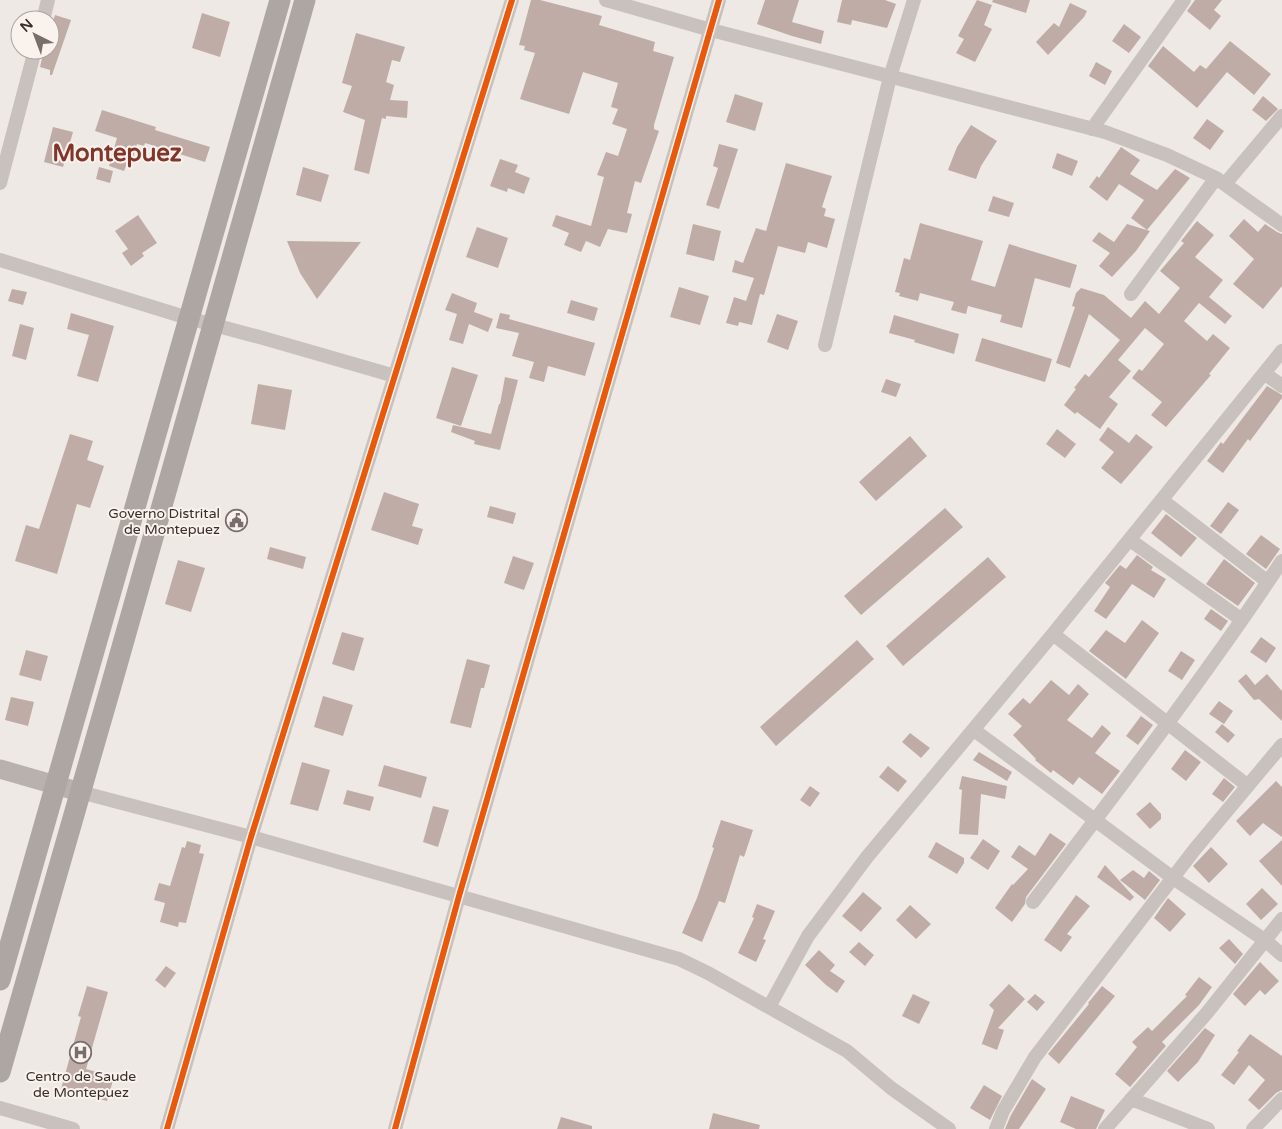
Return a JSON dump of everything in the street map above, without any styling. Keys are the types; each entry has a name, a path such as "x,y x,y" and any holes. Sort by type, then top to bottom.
{"main road":[{"path":"0,980 280,0"},
{"path":"0,1072 305,0"},
{"path":"255,88 277,95"},
{"path":"136,501 162,506"},
{"path":"0,769 80,792"}],"street":[{"path":"167,1129 251,837 512,0"},
{"path":"606,0 711,30 1092,129 1167,155 1220,181 1282,226"},
{"path":"395,1129 459,896 720,0"},
{"path":"825,345 890,77 914,0"},
{"path":"1092,129 1184,0"},
{"path":"0,183 32,60"},
{"path":"1130,294 1220,181 1282,116"},
{"path":"0,260 188,318 395,376"},
{"path":"769,1007 808,936 867,857 1053,634 1282,351"},
{"path":"1264,373 1282,386"},
{"path":"1162,500 1268,582"},
{"path":"1130,540 1242,620"},
{"path":"1033,902 1168,724 1282,561"},
{"path":"1053,634 1248,786"},
{"path":"974,730 1173,878 1266,941 1282,955"},
{"path":"996,1129 1003,1111 1035,1057 1173,878 1282,745"},
{"path":"80,792 251,837 679,959 708,973 847,1051 891,1088 942,1126"},
{"path":"1105,1129 1206,1014 1282,919"},
{"path":"1253,1129 1282,1099"},
{"path":"1131,1100 1208,1129"},
{"path":"0,1108 74,1129"}],"building":[{"path":"531,0 540,0 602,16 599,25 655,42 653,51 674,57 654,125 654,129 659,131 641,183 635,181 627,213 632,214 627,233 608,229 600,247 586,241 581,252 564,245 569,233 552,226 556,215 591,226 604,177 597,175 606,152 618,156 627,129 612,124 618,109 611,107 618,83 583,72 569,114 520,99 535,53 524,50 525,46 519,45"},
{"path":"765,0 799,0 792,22 824,31 821,44 757,24"},
{"path":"842,0 885,0 896,4 887,28 852,20 851,25 837,22"},
{"path":"977,0 992,5 984,25 992,29 975,62 956,53 964,39 958,36"},
{"path":"993,0 1030,0 1026,13 992,2"},
{"path":"1195,0 1222,0 1214,10 1221,16 1210,30 1187,11"},
{"path":"1070,3 1087,11 1084,17 1048,55 1036,42 1054,23 1059,27"},
{"path":"202,13 230,22 220,57 192,48"},
{"path":"60,17 71,20 60,52"},
{"path":"1124,24 1141,37 1129,53 1112,41"},
{"path":"356,33 405,47 400,62 392,60 386,82 394,85 390,100 408,101 407,118 386,116 386,119 382,118 369,174 354,170 365,120 343,112 352,86 342,83"},
{"path":"1230,41 1271,74 1254,95 1227,72 1197,108 1148,66 1163,46 1194,72 1200,65 1206,69"},
{"path":"42,60 57,60 52,75 50,75 50,70 40,67"},
{"path":"1096,62 1112,71 1105,85 1089,76"},
{"path":"735,94 763,103 755,131 726,122"},
{"path":"1263,96 1278,109 1266,121 1252,110"},
{"path":"102,110 156,127 155,130 210,147 205,162 145,143 144,146 137,144 130,167 126,166 124,171 109,166 117,138 95,131"},
{"path":"1207,119 1224,131 1210,150 1193,138"},
{"path":"971,125 997,141 981,166 976,179 948,170 957,147"},
{"path":"53,127 73,132 63,167 44,162"},
{"path":"719,144 738,149 719,209 706,205 718,168 713,166"},
{"path":"1121,147 1140,160 1130,174 1157,190 1175,169 1190,178 1147,230 1131,218 1144,200 1119,184 1107,201 1089,187 1097,176 1099,178"},
{"path":"1057,153 1078,161 1072,176 1052,168"},
{"path":"500,159 518,165 515,172 530,178 524,194 508,188 507,192 490,186"},
{"path":"786,163 832,176 822,207 826,209 824,216 835,219 827,248 808,242 805,253 778,246 764,295 760,294 752,325 739,322 738,326 726,323 734,297 746,301 754,278 732,272 735,260 743,263 756,228 766,231"},
{"path":"99,167 113,171 110,183 96,179"},
{"path":"303,167 329,175 321,202 296,195"},
{"path":"993,196 1014,203 1009,217 988,211"},
{"path":"138,215 157,243 142,253 144,256 131,266 122,253 128,249 115,231"},
{"path":"1244,219 1258,232 1265,224 1282,234 1282,286 1263,309 1233,284 1254,259 1229,236"},
{"path":"1197,221 1214,235 1195,257 1223,280 1209,297 1232,316 1225,324 1199,303 1184,321 1207,341 1213,334 1230,348 1209,374 1211,375 1166,427 1151,415 1162,402 1132,378 1139,369 1142,371 1164,344 1145,328 1118,360 1131,371 1109,397 1118,404 1100,429 1064,405 1085,374 1089,377 1120,340 1089,314 1070,368 1056,363 1075,307 1072,306 1076,293 1081,288 1104,295 1131,318 1145,301 1159,314 1180,288 1160,271 1184,243 1181,241"},
{"path":"920,223 983,241 971,280 995,287 1009,244 1077,265 1070,288 1035,278 1022,328 1000,322 1002,315 968,306 966,314 951,310 954,302 920,293 918,301 899,296 900,293 895,292 904,258 910,260"},
{"path":"693,224 721,231 714,261 686,254"},
{"path":"1127,224 1150,231 1136,251 1112,277 1099,266 1110,253 1092,241 1099,232 1114,242"},
{"path":"477,227 508,238 498,268 466,257"},
{"path":"287,241 361,242 317,299 300,273"},
{"path":"679,287 709,296 700,325 670,317"},
{"path":"12,289 27,292 23,305 8,301"},
{"path":"452,293 477,303 474,312 493,319 488,332 469,324 463,344 449,340 457,314 445,310"},
{"path":"571,300 598,308 594,321 567,313"},
{"path":"71,313 114,326 98,382 77,376 89,335 67,329"},
{"path":"500,313 510,315 509,319 595,343 585,376 548,366 544,382 529,378 534,362 512,356 519,333 496,328"},
{"path":"777,314 798,321 788,350 767,342"},
{"path":"894,315 959,334 954,354 889,333"},
{"path":"20,324 34,328 26,360 12,356"},
{"path":"982,338 1052,359 1045,382 975,361"},
{"path":"452,367 478,375 461,426 436,418"},
{"path":"505,377 518,380 500,450 474,444 475,441 451,432 453,425 491,434 500,404"},
{"path":"886,379 901,384 896,397 881,392"},
{"path":"258,384 292,390 285,430 251,424"},
{"path":"1267,386 1282,395 1282,398 1223,473 1207,461 1221,442 1223,444"},
{"path":"1108,427 1129,443 1136,434 1153,447 1121,484 1101,468 1114,452 1099,440"},
{"path":"1057,429 1076,444 1065,458 1046,444"},
{"path":"70,434 93,441 87,460 104,466 90,508 77,504 57,574 15,561 26,525 39,529"},
{"path":"910,436 927,456 876,501 859,482"},
{"path":"384,492 419,504 412,526 423,529 418,545 371,530"},
{"path":"1228,502 1239,510 1221,534 1210,526"},
{"path":"490,506 516,513 513,524 487,517"},
{"path":"945,508 963,527 861,615 844,596"},
{"path":"1166,514 1197,538 1181,557 1151,533"},
{"path":"1261,535 1280,549 1266,569 1246,554"},
{"path":"270,547 306,557 303,569 267,559"},
{"path":"1137,555 1153,567 1151,570 1166,579 1154,598 1132,584 1106,619 1094,611 1110,587 1105,583 1120,565 1126,569"},
{"path":"513,556 534,563 524,590 504,583"},
{"path":"988,557 1006,577 903,666 886,646"},
{"path":"1224,559 1255,583 1238,606 1206,584"},
{"path":"178,560 205,568 191,612 165,604"},
{"path":"1211,609 1228,621 1221,631 1204,619"},
{"path":"1142,620 1159,633 1126,679 1089,651 1106,630 1125,643"},
{"path":"342,632 364,638 354,671 332,664"},
{"path":"1261,637 1276,648 1266,663 1250,652"},
{"path":"857,640 874,659 776,746 760,727"},
{"path":"26,650 48,656 41,681 19,675"},
{"path":"1181,651 1195,660 1182,680 1168,671"},
{"path":"467,659 490,665 484,688 481,688 471,728 450,723"},
{"path":"1246,674 1255,685 1267,674 1282,691 1282,721 1259,699 1254,700 1238,681"},
{"path":"1051,680 1069,695 1078,684 1089,694 1067,720 1092,738 1102,725 1111,733 1095,753 1120,771 1102,794 1079,777 1073,785 1053,770 1051,773 1035,760 1013,735 1022,726 1008,714 1023,698 1030,704"},
{"path":"323,696 353,705 343,736 314,727"},
{"path":"11,697 34,702 28,726 5,720"},
{"path":"1219,701 1233,711 1224,724 1209,714"},
{"path":"1141,716 1153,725 1138,745 1126,736"},
{"path":"1222,724 1235,735 1228,743 1215,732"},
{"path":"910,733 930,748 921,758 902,742"},
{"path":"1185,750 1201,762 1186,781 1171,769"},
{"path":"979,752 1012,772 1007,781 973,760"},
{"path":"302,762 330,770 318,811 290,804"},
{"path":"384,765 427,777 421,798 378,786"},
{"path":"888,766 907,781 898,792 879,777"},
{"path":"962,776 1007,786 1005,799 981,794 978,835 959,834 962,790 959,789"},
{"path":"1224,778 1235,787 1223,802 1212,794"},
{"path":"1276,781 1282,787 1282,837 1263,823 1250,836 1236,821"},
{"path":"810,786 820,793 810,807 800,800"},
{"path":"347,790 374,797 370,811 343,804"},
{"path":"1150,802 1161,814 1161,819 1150,829 1136,814"},
{"path":"433,806 449,810 438,847 423,842"},
{"path":"721,820 753,830 744,857 740,855 725,903 719,901 702,942 682,933 697,898 714,848 712,847"},
{"path":"1050,833 1066,844 1026,897 1025,904 1012,922 995,908 1012,884 1028,869 1011,857 1019,845 1035,856"},
{"path":"983,839 1000,851 988,870 970,858"},
{"path":"1282,840 1282,886 1259,861"},
{"path":"187,841 201,845 199,853 204,854 186,923 179,922 178,927 160,922 165,903 154,900 159,883 170,886 182,847 185,848"},
{"path":"936,842 964,858 964,863 957,874 928,857"},
{"path":"1211,847 1228,864 1209,883 1193,866"},
{"path":"1105,865 1134,897 1130,901 1097,877"},
{"path":"1133,870 1144,878 1149,871 1160,880 1145,900 1120,880"},
{"path":"1262,888 1278,904 1261,920 1246,904"},
{"path":"863,892 882,908 861,932 842,916"},
{"path":"1076,895 1090,906 1067,934 1072,937 1061,952 1044,940"},
{"path":"1168,898 1186,914 1170,932 1154,918"},
{"path":"757,904 775,911 763,939 766,940 756,962 738,953 754,918 752,917"},
{"path":"910,905 931,924 916,939 896,920"},
{"path":"1229,939 1243,954 1235,964 1219,948"},
{"path":"859,942 874,955 865,966 849,952"},
{"path":"819,950 835,965 830,971 845,981 837,993 805,965"},
{"path":"1260,962 1279,981 1265,995 1260,990 1245,1006 1233,994"},
{"path":"166,966 176,973 165,988 155,980"},
{"path":"1199,977 1212,987 1199,1005 1162,1042 1166,1046 1130,1087 1115,1074 1137,1047 1132,1042 1148,1027 1152,1031 1187,996 1185,995"},
{"path":"1009,984 1025,999 998,1028 1004,1030 997,1050 982,1044 981,1046 994,1010 989,1005"},
{"path":"87,986 108,992 86,1069 114,1077 107,1101 61,1089 81,1017 78,1016"},
{"path":"1102,986 1115,996 1059,1064 1048,1054"},
{"path":"913,994 930,1002 919,1024 902,1016"},
{"path":"1035,994 1045,1002 1037,1011 1027,1002"},
{"path":"1205,1028 1215,1035 1198,1062 1178,1082 1167,1071"},
{"path":"1250,1034 1282,1056 1282,1090 1276,1093 1259,1110 1248,1100 1265,1080 1249,1065 1234,1085 1221,1075"},
{"path":"1032,1079 1046,1089 1019,1129 1005,1129 1011,1115"},
{"path":"984,1085 1002,1096 990,1120 970,1108"},
{"path":"1071,1096 1105,1110 1096,1129 1076,1129 1060,1122"},
{"path":"713,1113 760,1125 759,1129 709,1129"},
{"path":"561,1117 592,1126 592,1129 557,1129"}],"cycle path":[{"path":"167,1129 251,837 512,0"},
{"path":"395,1129 459,896 719,0"}],"place":[{"name":"Governo Distrital de Montepuez","path":"236,521"},
{"name":"Centro de Saude de Montepuez","path":"81,1053"}],"district":[{"name":"Montepuez","path":"117,153"}]}
